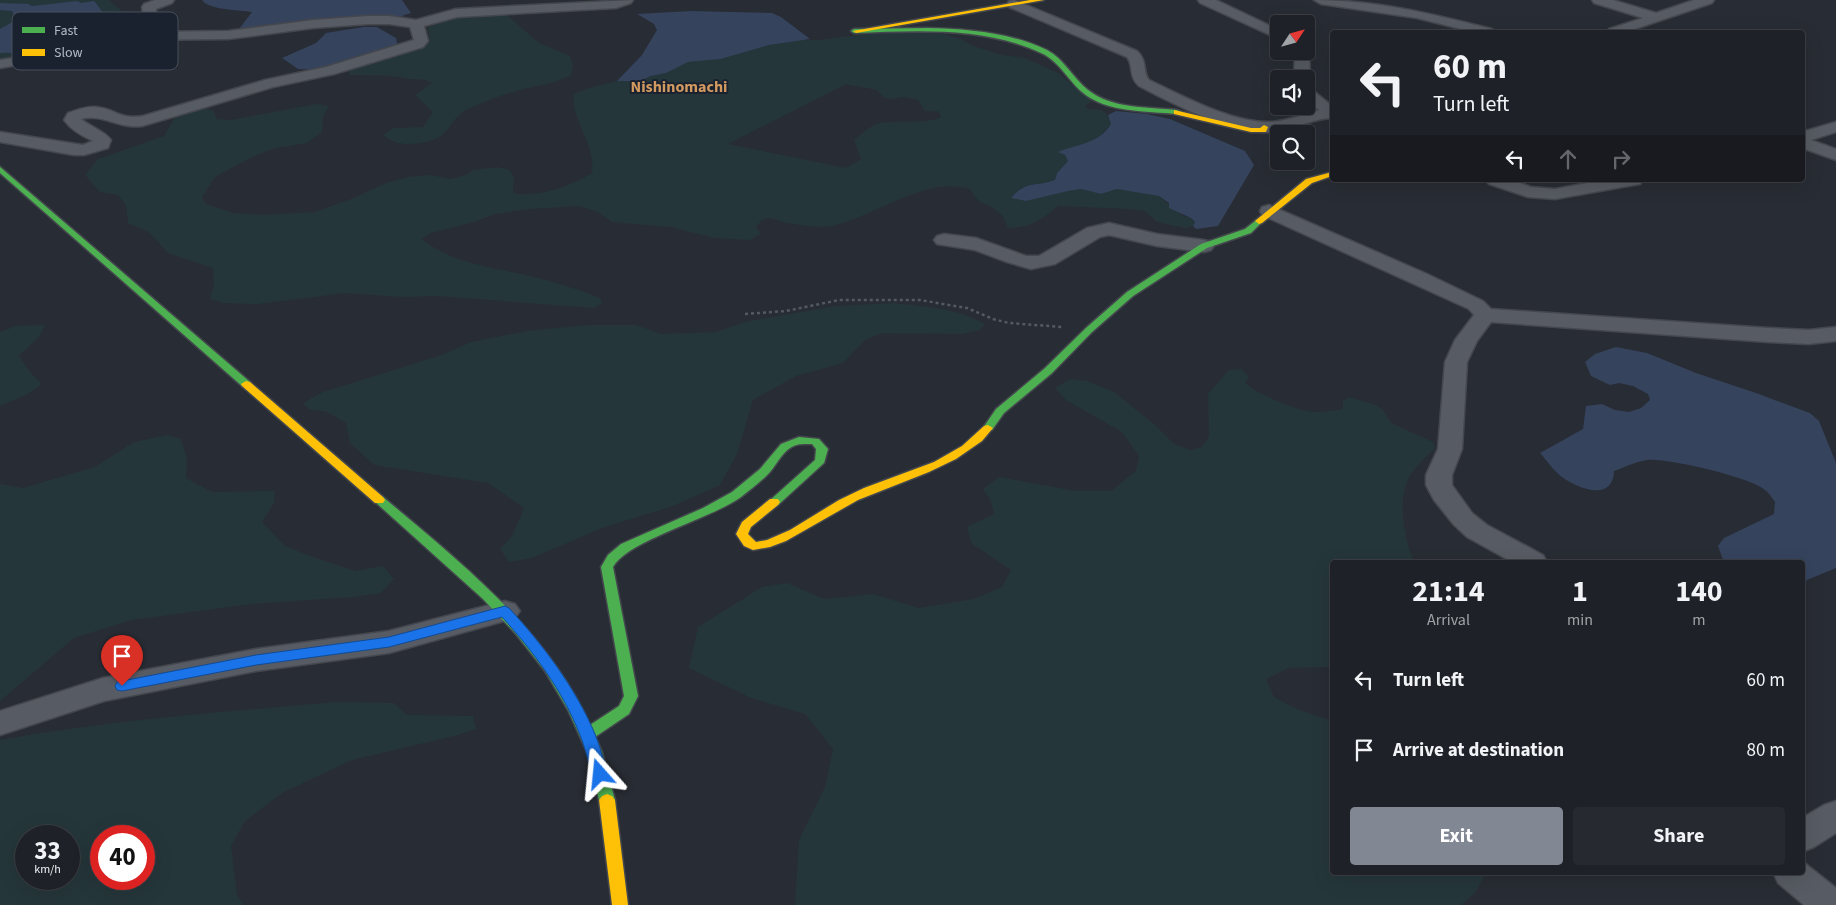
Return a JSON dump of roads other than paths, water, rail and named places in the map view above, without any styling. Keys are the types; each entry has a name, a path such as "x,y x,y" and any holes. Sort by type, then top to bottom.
{"street":[{"path":"150,12 149,7 167,0"},
{"path":"178,37 228,35 368,20 389,20 416,24 455,7 616,4 626,0"},
{"path":"1040,0 854,31 935,29 1002,38 1029,45 1047,53 1087,92 1109,103 1190,114 1251,130 1263,130 1264,127"},
{"path":"1205,0 1270,31"},
{"path":"1321,0 1418,14 1479,30"},
{"path":"1600,0 1655,17"},
{"path":"1619,30 1707,0"},
{"path":"1014,4 1132,54 1137,59 1139,78 1154,88 1213,113 1254,126 1264,127 1330,113"},
{"path":"0,138 74,150 93,147 102,144 103,140 87,132 72,120 74,116 94,111 102,112 122,121 146,120 270,83 329,71 418,44 420,41 416,24"},
{"path":"1315,100 1330,111"},
{"path":"1805,136 1836,127"},
{"path":"1805,143 1836,155"},
{"path":"0,169 505,611 527,635 561,683 588,734 602,784 611,831 620,905"},
{"path":"588,734 624,710 631,696 608,567 612,558 625,547 707,511 736,495 764,470 786,446 799,440 815,441 822,449 820,461 746,525 742,534 746,543 756,547 773,543 853,497 873,488 918,474 952,459 983,436 1000,411 1048,371 1089,330 1130,294 1204,246 1248,231 1269,211 1309,181 1330,175"},
{"path":"1500,182 1528,192 1554,194 1623,182"},
{"path":"1269,211 1436,285 1476,305 1485,315 1768,335 1809,336 1836,334"},
{"path":"944,240 978,244 1022,261 1034,263 1042,263 1057,256 1094,232 1101,230 1116,230 1157,240 1204,246"},
{"path":"1485,315 1466,340 1456,362 1450,449 1439,475 1439,485 1443,494 1463,519 1477,531 1529,560"},
{"path":"0,723 103,690 256,660 389,642 505,611"},
{"path":"1805,835 1836,816"},
{"path":"1795,875 1830,905"}],"water":[{"path":"202,0 402,0 411,13 396,18 347,17 239,29 252,12 217,8"},
{"path":"94,1 101,12 12,12 0,10 0,3 30,4 33,6"},
{"path":"691,11 772,13 781,17 810,39 769,45 721,59 688,62 666,73 651,76 640,81 617,81 642,55 657,30 654,24 637,14"},
{"path":"12,22 12,52 0,53 0,29"},
{"path":"363,27 377,27 396,38 398,47 320,70 298,69 282,58 316,43 326,33"},
{"path":"1116,111 1147,114 1170,119 1245,151 1254,165 1218,226 1196,229 1193,226 1195,222 1191,218 1169,208 1169,203 1159,196 1117,189 1101,194 1081,189 1026,201 1011,198 1016,192 1027,186 1055,180 1057,173 1068,161 1065,155 1058,152 1087,143 1100,136 1111,124 1108,115"},
{"path":"1616,347 1647,353 1696,373 1810,413 1819,421 1836,463 1836,568 1805,582 1805,560 1723,560 1718,546 1724,538 1774,514 1775,502 1765,490 1726,474 1689,465 1647,460 1614,471 1612,481 1608,487 1594,490 1585,489 1556,472 1540,453 1583,429 1586,406 1602,404 1615,410 1629,412 1641,408 1650,400 1648,394 1633,386 1619,383 1610,385 1591,376 1585,362 1595,354"}],"district":[{"name":"Nishinomachi","path":"679,87"}]}
